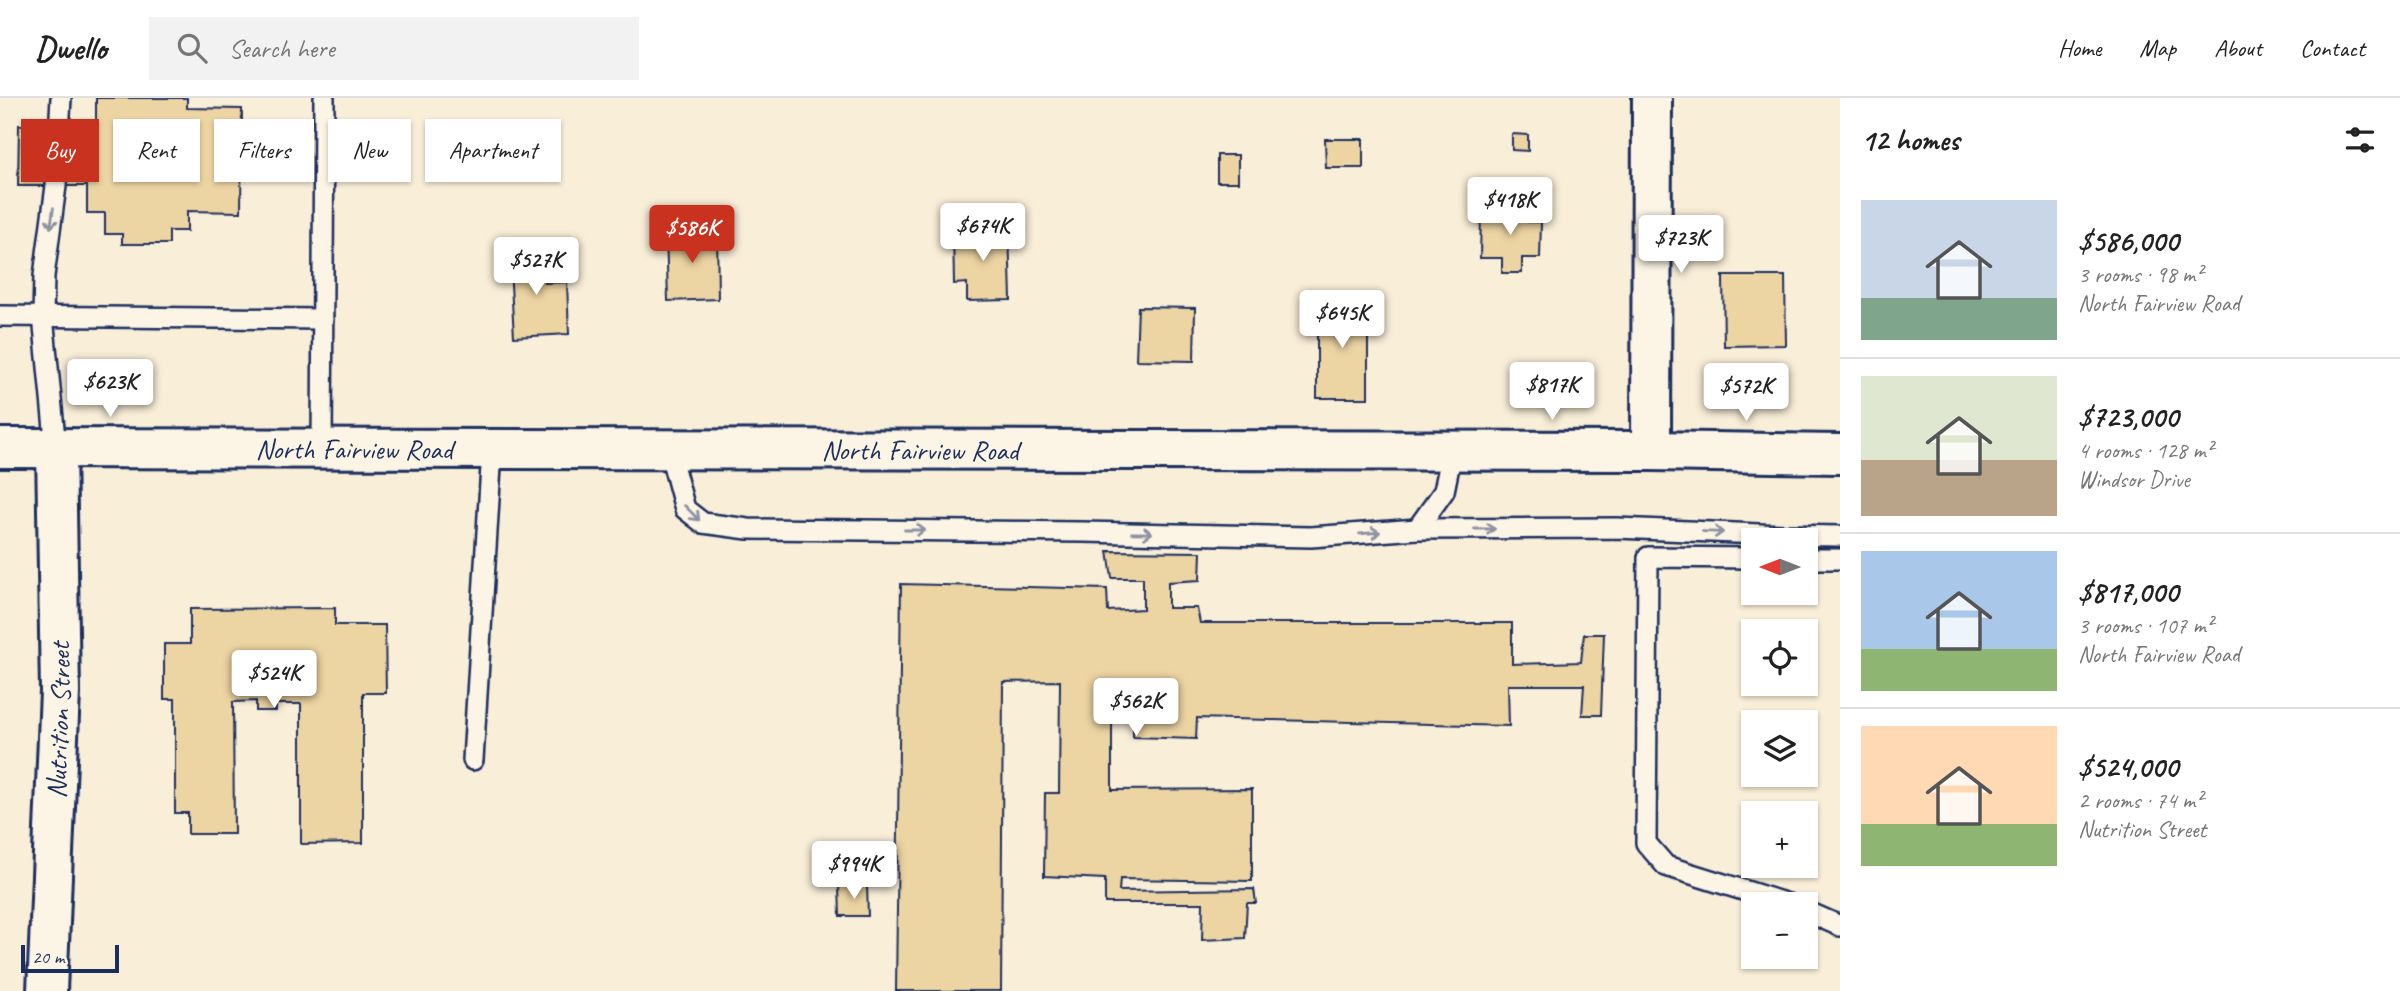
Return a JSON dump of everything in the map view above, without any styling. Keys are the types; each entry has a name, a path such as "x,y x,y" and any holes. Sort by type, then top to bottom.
{"main road":[{"path":"1651,452 1652,98"},
{"name":"North Fairview Road","path":"0,448 1840,454"},
{"name":"Nutrition Street","path":"47,991 60,692 56,449"}],"lane":[{"path":"56,449 43,316 44,276 56,186 61,98"},
{"path":"322,450 324,98"},
{"path":"0,316 323,319"},
{"path":"473,760 492,450"},
{"path":"669,450 685,509 703,523 748,529 1083,531 1311,537 1417,529 1617,528 1840,536"},
{"path":"1417,529 1444,492 1452,452"},
{"path":"1741,558 1648,557 1646,843 1666,866 1749,892"},
{"path":"1818,559 1840,559"},
{"path":"1818,916 1840,926"}],"building":[{"path":"96,98 187,98 187,108 242,109 242,119 214,119 214,182 241,182 241,212 187,211 187,231 169,231 169,244 122,244 122,234 105,234 105,213 87,213 87,186 18,186 19,125 21,182 99,182 99,119 96,119"},
{"path":"1512,134 1528,135 1528,151 1512,150"},
{"path":"1325,139 1363,139 1363,168 1326,168"},
{"path":"1217,155 1238,155 1238,182 1217,182"},
{"path":"1505,203 1529,203 1528,222 1541,222 1540,258 1522,258 1522,273 1502,273 1502,258 1480,258 1481,214 1504,215"},
{"path":"1009,227 1011,300 967,301 967,283 954,284 953,229"},
{"path":"717,229 718,299 668,301 666,230"},
{"path":"542,247 545,283 567,282 569,334 514,337 509,249"},
{"path":"1723,276 1785,276 1786,345 1724,346"},
{"path":"1317,302 1368,302 1368,398 1317,398"},
{"path":"1138,307 1195,308 1194,361 1136,360"},
{"path":"1108,551 1201,552 1200,580 1168,582 1168,608 1197,608 1200,623 1512,623 1512,664 1581,662 1584,634 1604,634 1601,715 1582,715 1584,685 1508,685 1509,726 1197,718 1196,739 1133,737 1133,718 1112,718 1112,790 1252,789 1252,881 1120,879 1119,891 1254,889 1256,903 1247,903 1245,938 1202,940 1203,903 1105,903 1105,879 1044,876 1045,793 1059,793 1060,681 1003,682 1001,991 896,991 901,584 1107,589 1108,611 1143,609 1143,578 1112,578"},
{"path":"335,608 335,625 385,625 386,693 363,693 363,843 301,844 301,704 276,704 276,711 256,711 256,701 233,702 234,834 188,834 188,813 175,813 175,699 164,699 164,644 190,644 190,609"},
{"path":"839,886 867,886 868,916 840,916"}]}
